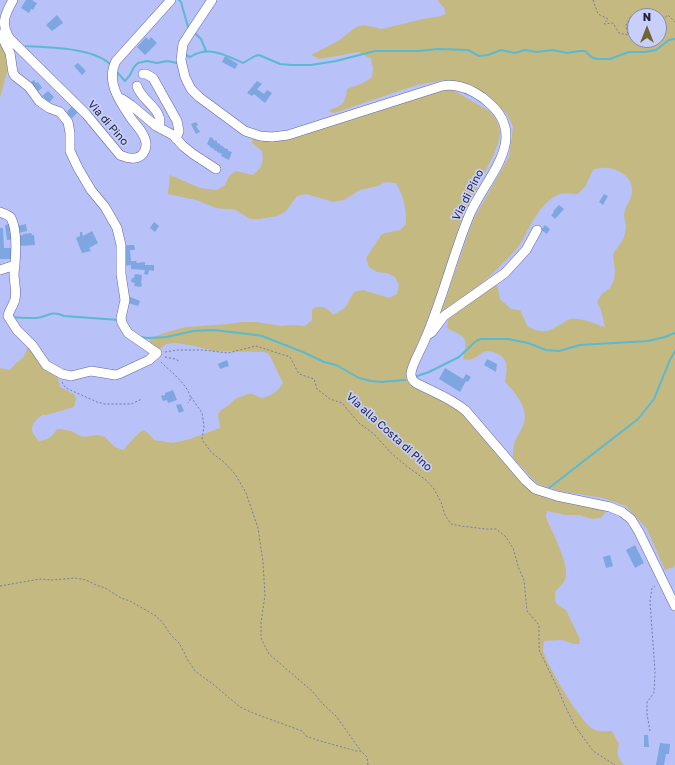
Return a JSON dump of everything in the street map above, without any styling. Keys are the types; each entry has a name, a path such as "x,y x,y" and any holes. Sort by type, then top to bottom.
{"street":[{"path":"0,212 11,218 16,244 14,274 15,297 13,307 8,313 8,316 17,330 33,346 46,365 62,374 71,376 91,371 115,375 148,360 157,353 128,333 122,324 125,300 121,245 117,228 105,207 91,190 78,168 70,150 70,133 68,122 60,112 49,108 39,101 30,87 13,73 10,53 2,34 6,32 4,20 5,14 13,0"},
{"name":"Via di Pino","path":"6,32 10,39 86,114 120,155 134,159 139,157 144,152 146,147 145,139 118,98 113,84 113,67 116,61 171,0"},
{"name":"Via di Pino","path":"212,0 183,44 181,60 185,77 191,89 199,97 245,131 260,136 288,136 442,86 457,86 467,90 487,101 498,112 504,122 506,143 502,155 469,215 427,336 412,370 412,380 458,404 466,411 526,481 535,489 557,496 610,507 622,512 631,519 639,532 675,606"},
{"path":"143,74 153,78 177,121 179,131 176,139"},
{"path":"137,86 138,91 159,116 161,120 159,127"},
{"path":"118,98 122,99 150,122 173,135 194,154 216,169"},
{"path":"0,220 11,218"},
{"path":"427,336 432,332 444,316 505,274 526,250 537,230"},
{"path":"0,270 15,265"},
{"path":"0,314 8,325 14,326"}],"path":[{"path":"593,0 598,14 608,18 604,24 613,23 619,33 627,35"},
{"path":"667,16 668,15 675,22"},
{"name":"Via alla Costa di Pino","path":"157,353 178,350 203,350 228,353 256,346 290,357 299,374 314,379 317,389 330,399 342,403 359,423 374,434 390,452 426,480 434,489 441,502 445,515 451,524 496,529 505,536 513,548 524,580 527,611 538,625 538,650 575,726 593,751 615,765"},
{"path":"178,361 157,353 156,357 189,391 191,397 202,413 204,426 202,440 212,453 236,474 246,493 258,528 263,562 265,595 261,623 262,638 269,654 312,691 336,716 367,757 368,765"},
{"path":"62,374 63,384 66,388 97,402 105,404 131,404 142,399"},
{"path":"188,403 190,402 191,397"},
{"path":"0,586 40,579 52,580 75,578 86,580 105,588 156,616 179,643 195,671 240,707 302,732 306,736 317,740 356,751 361,751"},
{"path":"650,731 647,714 647,702 654,693 655,672 650,601 652,588 662,580"}],"shaded area":[{"path":"438,0 675,0 674,567 665,570 647,529 626,506 603,498 560,491 538,484 529,475 513,458 514,444 523,426 525,414 521,402 505,382 507,370 504,359 497,353 486,351 469,360 463,359 465,346 464,339 459,334 447,328 448,319 497,284 500,299 511,309 520,310 528,327 538,331 550,330 569,319 584,320 605,327 601,310 597,302 602,294 610,288 614,280 615,271 613,254 625,235 626,226 624,215 632,191 630,181 617,170 598,168 593,170 585,187 578,194 560,194 553,197 537,214 520,244 507,259 480,284 439,313 445,301 473,220 509,157 513,127 507,114 490,97 467,84 444,80 417,85 334,113 328,111 342,104 347,89 363,83 372,77 373,68 371,59 359,52 319,59 311,55 338,41 356,27 364,25 382,29 441,16 445,14 445,9"},
{"path":"0,39 7,57 7,72 0,98"},
{"path":"444,89 455,91 489,111 496,119 500,134 495,152 460,223 443,279 408,373 465,415 539,494 549,499 607,510 601,518 592,519 579,515 565,515 547,511 547,520 560,548 566,570 566,576 562,585 555,592 555,601 566,610 580,639 579,644 562,640 544,641 543,651 565,693 581,716 593,729 597,731 612,731 619,744 619,758 624,765 0,765 0,368 10,370 23,358 29,345 57,374 60,387 74,394 76,398 74,407 42,415 35,421 32,430 39,441 47,439 57,429 61,429 71,431 83,437 97,435 105,437 115,447 123,450 143,430 154,440 173,443 190,439 220,428 218,414 235,399 248,394 253,394 261,398 269,396 274,393 283,383 269,354 264,352 213,351 176,343 166,344 159,350 151,346 150,339 164,333 186,327 242,322 256,322 282,326 305,326 312,320 313,308 324,308 333,315 345,308 354,292 363,290 389,298 397,294 399,285 395,277 387,273 377,272 369,267 366,258 382,234 400,230 406,224 405,208 403,198 396,183 386,182 378,186 360,190 344,200 334,202 306,194 297,196 286,211 278,216 250,219 234,209 216,208 196,200 168,194 170,175 200,188 217,190 225,185 229,176 236,171 253,175 258,170 263,159 262,151 252,143 253,138 283,140 434,90"}],"building":[{"path":"26,0 33,0 37,3 33,10 31,9 29,13 21,8"},
{"path":"57,15 63,23 52,31 46,25"},
{"path":"146,37 149,40 151,37 157,43 145,55 137,47"},
{"path":"225,56 238,64 235,69 222,62"},
{"path":"78,63 86,71 82,75 74,66"},
{"path":"34,80 36,83 38,82 42,88 38,91 31,82"},
{"path":"257,81 262,84 257,89 264,94 267,90 272,93 265,103 254,94 252,96 247,93"},
{"path":"48,91 54,97 49,103 42,96"},
{"path":"72,106 78,112 72,118 67,114 67,112"},
{"path":"196,122 198,125 196,126 200,132 196,134 191,124"},
{"path":"210,137 224,148 228,149 228,151 232,152 229,160 221,156 222,154 207,144"},
{"path":"604,194 608,196 603,205 599,202"},
{"path":"559,205 564,209 555,219 551,215"},
{"path":"154,222 159,226 155,232 150,228"},
{"path":"11,224 14,239 7,240 5,225"},
{"path":"26,224 27,231 19,233 17,226"},
{"path":"545,225 550,229 547,234 541,230"},
{"path":"0,228 3,228 4,248 11,248 11,259 0,259"},
{"path":"92,231 98,243 89,248 91,251 82,253 76,238 80,236 80,232 82,232 83,236"},
{"path":"31,233 34,235 35,245 18,246 18,236"},
{"path":"123,245 134,245 135,250 130,250 131,261 136,261 137,263 145,262 145,265 154,265 154,271 149,270 148,275 144,274 145,270 131,269 131,265 123,266"},
{"path":"135,274 142,275 141,287 134,286 135,283 131,282"},
{"path":"130,297 140,301 138,306 128,303"},
{"path":"487,359 497,364 496,372 484,365"},
{"path":"227,360 229,366 220,369 218,364"},
{"path":"445,368 463,379 466,374 471,377 468,382 466,381 460,392 439,379"},
{"path":"173,390 177,400 168,403 167,400 163,401 161,396"},
{"path":"181,404 184,411 179,413 176,405"},
{"path":"635,545 644,563 635,568 626,550"},
{"path":"610,555 613,566 606,568 603,557"},
{"path":"644,735 648,735 649,747 644,747"},
{"path":"660,743 670,744 669,754 666,754 664,765 656,765"}],"waterway":[{"path":"179,0 181,2 189,28"},
{"path":"194,32 201,39 206,51"},
{"path":"186,55 190,57 197,53 217,52 243,63 259,55 280,64 291,65 311,65 336,61 375,51 419,51 438,49 468,50 479,56 488,55 501,50 515,53 525,50 536,52 553,50 567,53 585,51 591,57 597,59 610,59 629,52 656,50 669,40 675,39"},
{"path":"26,46 59,48 84,52 95,55 112,66"},
{"path":"116,71 125,81 138,63 147,61 157,63 167,61 177,63"},
{"path":"12,317 36,318 49,314 59,314 64,316 119,320"},
{"path":"140,337 167,337 193,331 214,330 256,335 303,352 324,362 336,365 359,378 381,382 405,380"},
{"path":"417,376 429,372 459,357 476,341 481,339 508,339 528,343 546,350 559,351 580,345 648,341 675,333"},
{"path":"549,488 638,419 654,399 675,351"}]}
